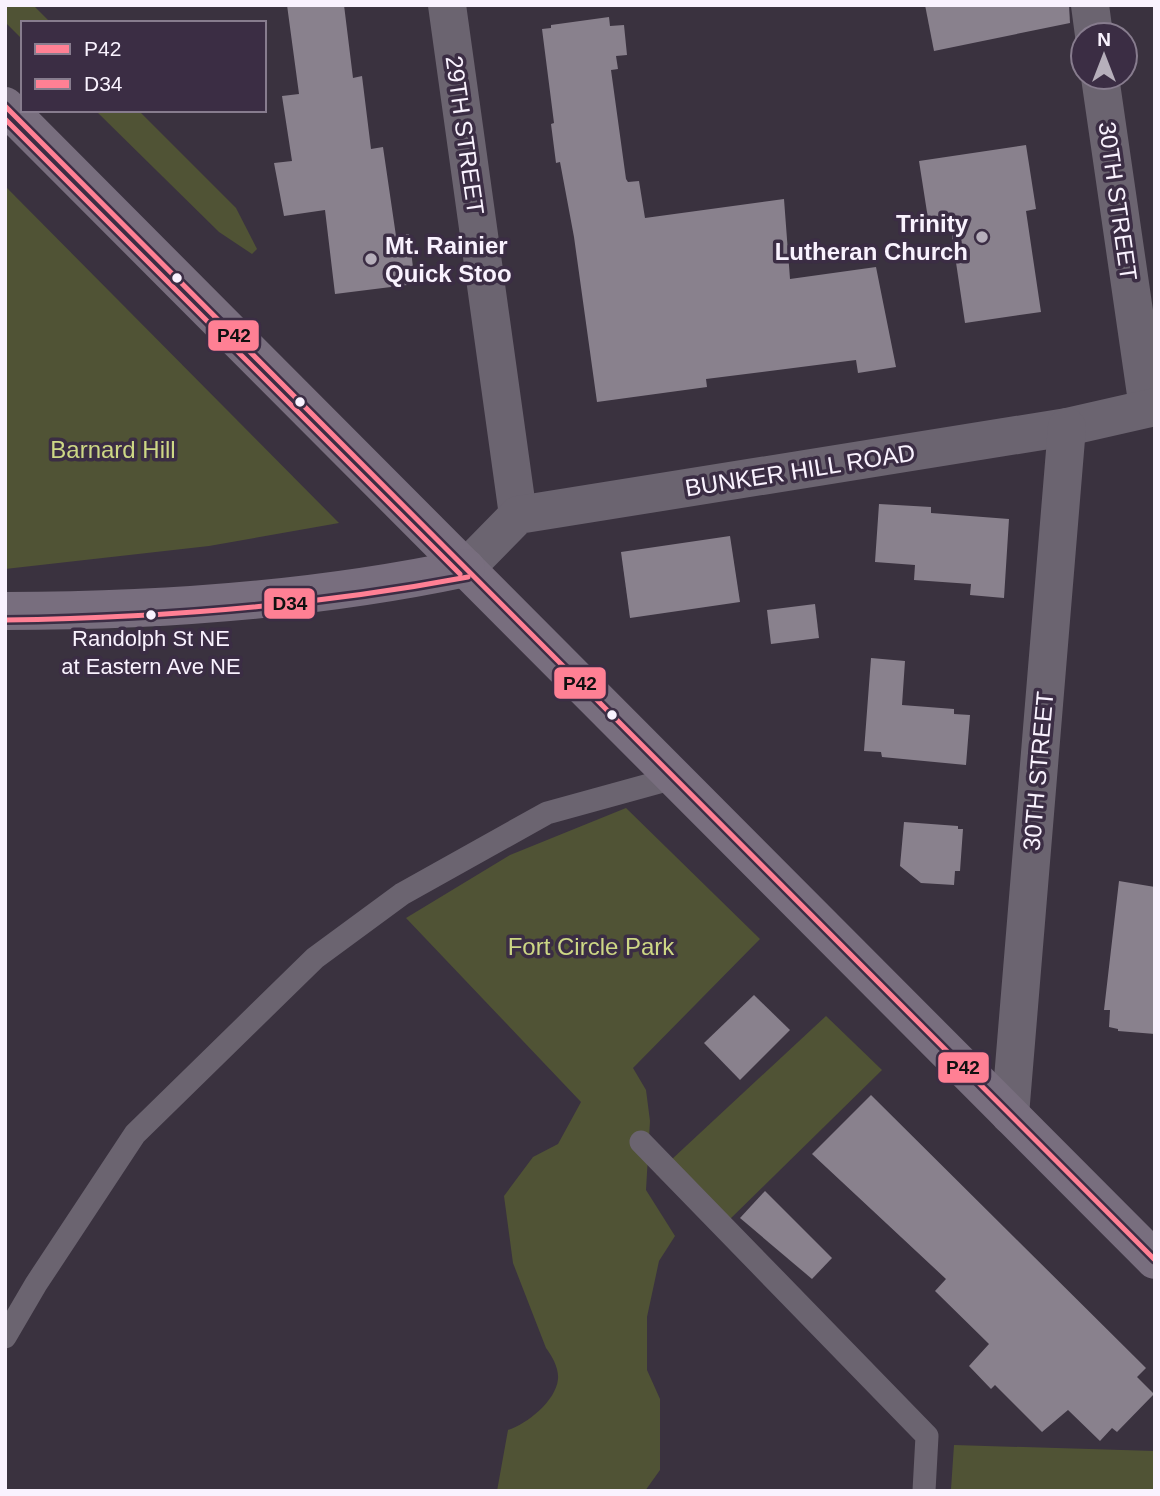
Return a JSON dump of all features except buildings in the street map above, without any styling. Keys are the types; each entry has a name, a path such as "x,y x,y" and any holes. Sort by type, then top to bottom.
{"main road":[{"path":"5,106 1155,1260"},
{"path":"5,611 134,607 299,595 389,584 466,568"}],"street":[{"name":"29TH STREET","path":"447,5 518,515"},
{"name":"30TH STREET","path":"1102,91 1151,408"},
{"name":"BUNKER HILL ROAD","path":"518,515 1067,427 1151,408"},
{"name":"30TH STREET","path":"1010,1115 1067,427"},
{"path":"466,568 518,515"}],"lane":[{"path":"5,1337 36,1284 135,1134 315,958 402,894 547,813 674,778"},
{"path":"641,1142 927,1436 924,1491"}],"green space":[{"path":"5,5 33,5 49,21 21,21 21,38 5,22"},
{"path":"97,112 140,112 236,208 257,249 252,254 219,232"},
{"name":"Barnard Hill","path":"5,186 339,523 209,546 5,569"},
{"name":"Fort Circle Park","path":"626,808 760,939 633,1068 646,1090 650,1121 646,1190 675,1236 659,1261 647,1317 647,1370 660,1399 660,1470 645,1491 497,1491 508,1430 524,1423 546,1403 558,1379 553,1358 546,1348 513,1263 504,1196 533,1157 558,1144 581,1102 406,918 510,855"},
{"path":"826,1016 882,1070 724,1225 656,1174"},
{"path":"954,1445 1155,1451 1155,1491 929,1491 951,1489"}],"transit line":[{"name":"P42","path":"5,106 1155,1260"},
{"name":"D34","path":"5,119 460,574"},
{"name":"D34","path":"5,620 122,617 237,609 353,596 468,577"}],"place":[{"name":"Trinity Lutheran Church","path":"982,237"},
{"name":"Mt. Rainier Quick Stoo","path":"371,259"},
{"name":"Randolph St NE at Eastern Ave NE","path":"151,615"}]}
